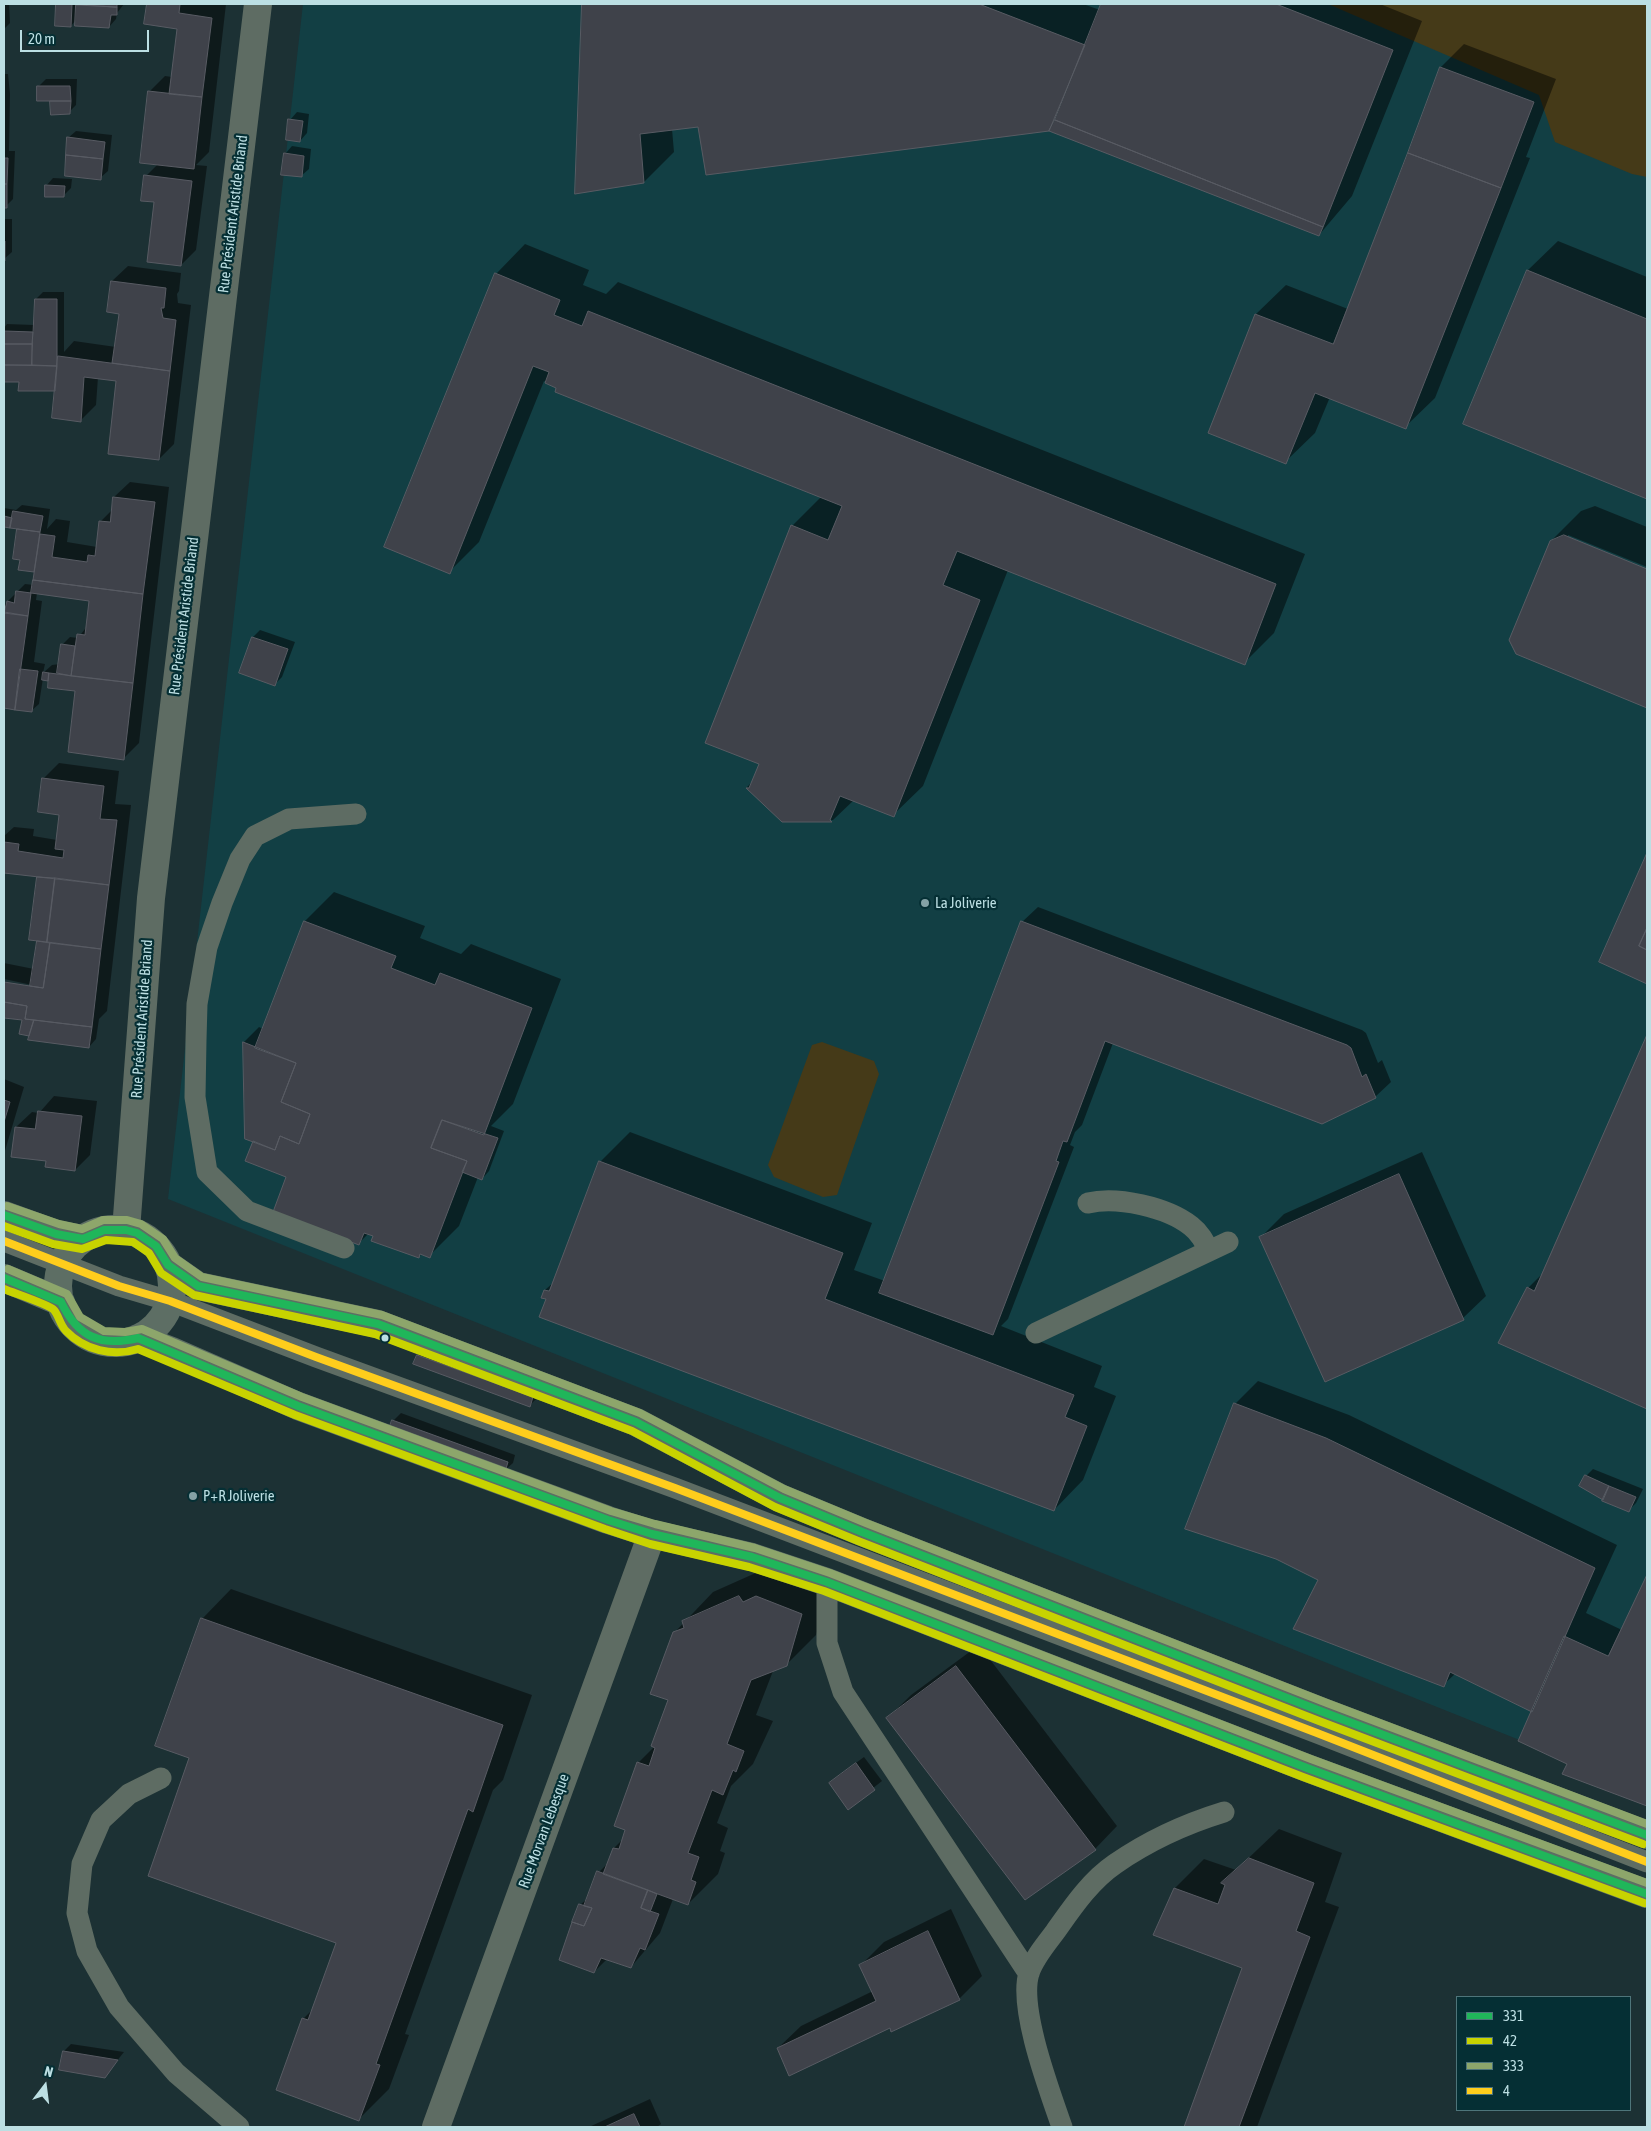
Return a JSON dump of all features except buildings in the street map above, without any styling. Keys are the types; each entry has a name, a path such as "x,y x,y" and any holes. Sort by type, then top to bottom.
{"main road":[{"path":"4,1215 56,1234 83,1239"},
{"path":"104,1230 126,1230 147,1239 164,1255 172,1283 170,1301 158,1323 138,1338 114,1342 91,1337 72,1323 61,1302 59,1277 63,1264 71,1250 83,1239 104,1230"},
{"path":"168,1265 198,1286 378,1324 636,1422 780,1498 862,1532 1323,1712 1647,1835"},
{"path":"4,1278 61,1302"},
{"path":"138,1338 172,1350 306,1409 608,1520 652,1534 752,1557 827,1582 1298,1764 1647,1894"}],"street":[{"name":"Rue Président Aristide Briand","path":"126,1230 151,898 258,4"},
{"name":"Rue Morvan Lebesque","path":"436,2127 652,1534"}],"lane":[{"path":"344,1248 248,1211 208,1172 195,1097 196,1040 197,1004 207,947 240,859 255,836 288,819 356,814"},
{"path":"1088,1203 1099,1200 1121,1201 1158,1210 1190,1225 1202,1237 1209,1251"},
{"path":"4,1241 119,1286 170,1301 316,1357 694,1496 1308,1729 1647,1862"},
{"path":"1036,1333 1228,1242"},
{"path":"827,1582 827,1643 843,1692 1029,1974"},
{"path":"161,1778 129,1794 101,1820 82,1864 77,1913 87,1951 119,2006 176,2073 239,2127"},
{"path":"1062,2127 1047,2084 1027,2006 1029,1974 1040,1952 1078,1900 1114,1864 1186,1824 1224,1812"}],"shaded area":[{"name":"La Joliverie","path":"303,4 1647,4 1647,1791 168,1199"},
{"path":"1328,4 1647,4 1647,177 1632,174 1555,142 1539,95"},
{"path":"822,1042 874,1061 879,1074 837,1195 823,1197 774,1177 768,1165 812,1045"}],"transit line":[{"name":"333","path":"7,1206 59,1224 82,1229 103,1220 127,1220 141,1224 163,1239 175,1258 202,1277 382,1315 640,1413 784,1489 866,1523 1327,1703 1647,1824"},
{"name":"331","path":"4,1215 56,1234 83,1239"},
{"name":"42","path":"4,1226 53,1244 82,1249 106,1240 133,1242 149,1253 161,1273 194,1295 375,1334 632,1431 775,1507 858,1541 1319,1721 1643,1844"},
{"name":"331","path":"83,1239 104,1230 126,1230 137,1233 156,1246 168,1265 198,1286 378,1324 636,1422 780,1498 862,1532 1323,1712 1647,1835"},
{"name":"4","path":"4,1241 119,1286 170,1301 316,1357 675,1488 1317,1733 1647,1862"},
{"name":"333","path":"8,1269 67,1294 80,1317 104,1331 125,1332 142,1329 302,1397 611,1511 655,1524 755,1548 830,1573 1311,1759 1647,1883"},
{"name":"331","path":"4,1278 61,1302"},
{"name":"42","path":"4,1289 54,1310 66,1331 73,1338 90,1347 109,1352 138,1349 295,1415 605,1529 650,1544 749,1567 824,1591 1303,1777 1644,1903"},
{"name":"331","path":"61,1302 75,1324 92,1336 101,1340 112,1341 138,1338"},
{"name":"331","path":"138,1338 298,1406 608,1520 652,1534 752,1557 827,1582 1307,1768 1647,1894"}],"place":[{"name":"La Joliverie","path":"925,903"},
{"name":"P+R Joliverie","path":"193,1496"}]}
